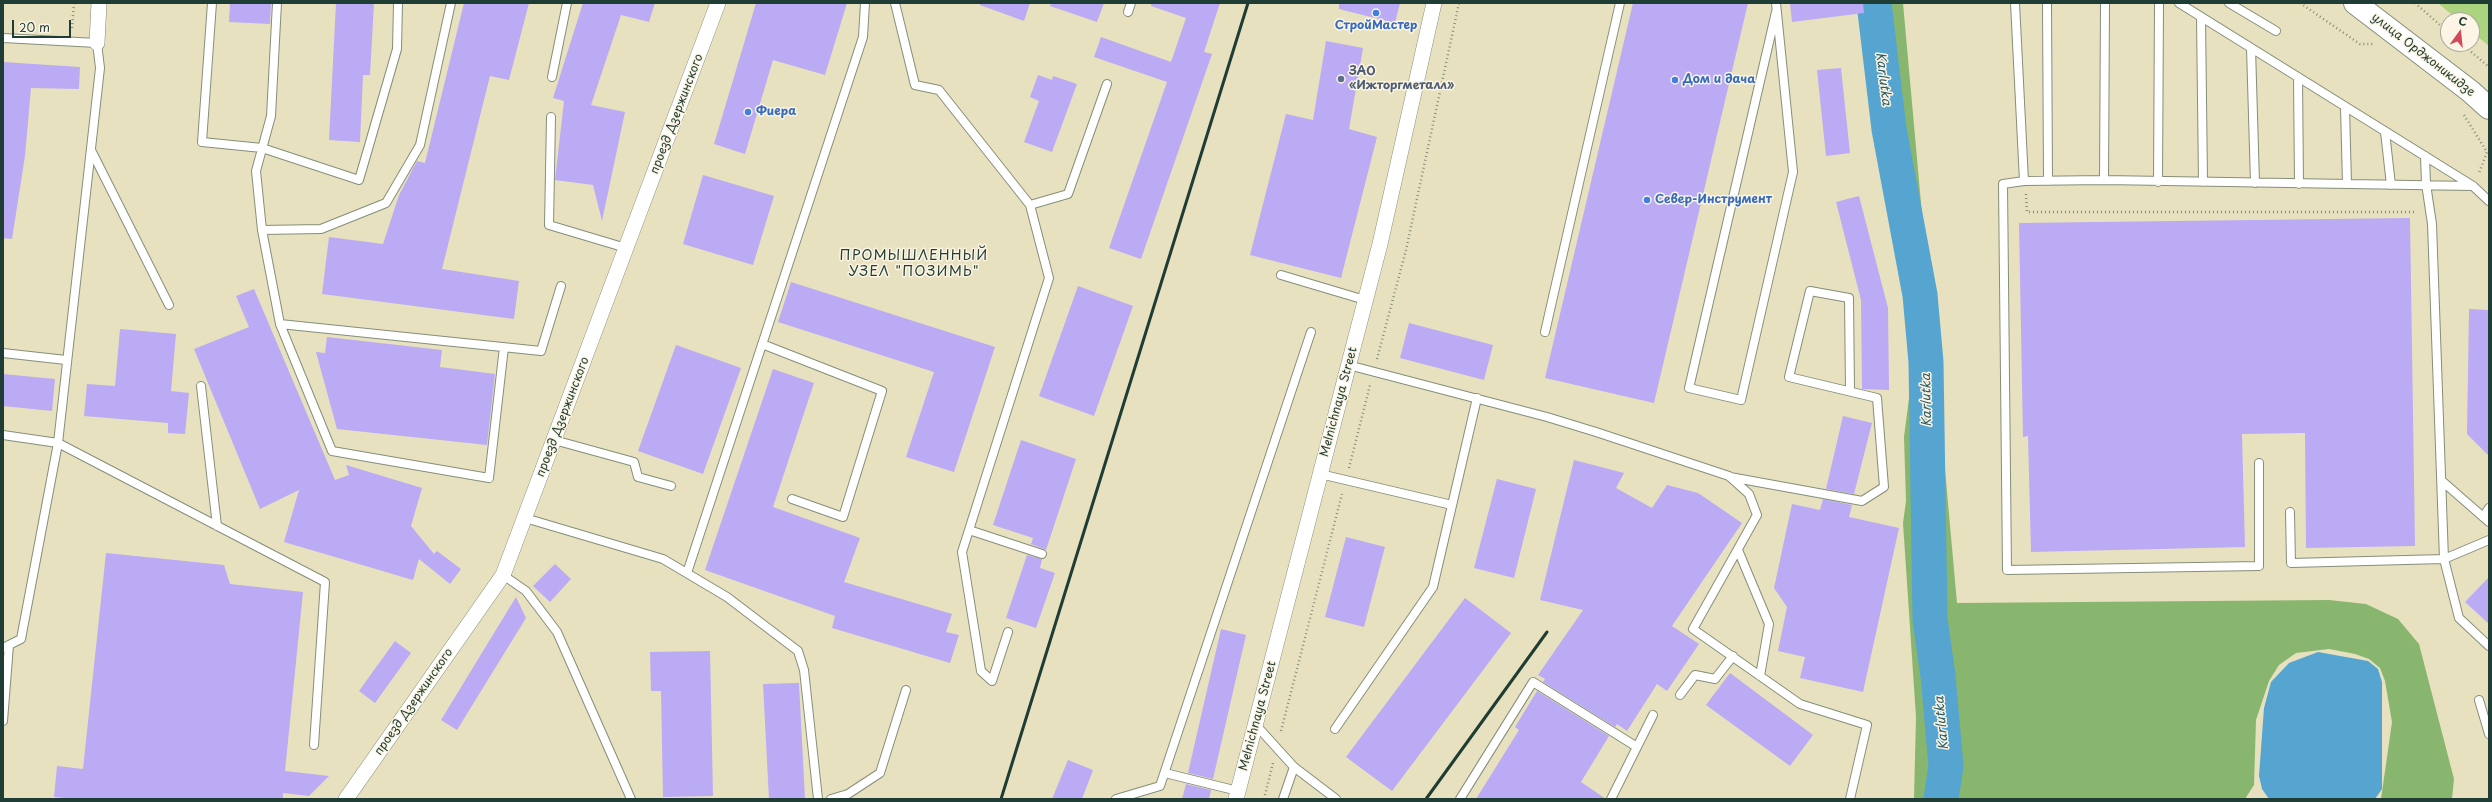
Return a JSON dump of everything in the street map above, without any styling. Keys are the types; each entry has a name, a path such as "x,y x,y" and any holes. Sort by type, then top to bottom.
{"main road":[{"name":"улица Орджоникидзе","path":"2356,3 2470,91 2489,108"}],"street":[{"path":"97,43 99,3"},
{"name":"проезд Дзержинского","path":"346,799 504,575 718,3"},
{"name":"Melnichnaya Street","path":"1237,795 1366,300 1434,3"}],"lane":[{"path":"212,3 202,142 262,148 358,180 397,49 398,3"},
{"path":"277,3 271,116 256,172 262,230 280,324 332,451 489,478 504,347"},
{"path":"262,230 321,229 386,203 420,145 451,3"},
{"path":"552,78 567,3"},
{"path":"687,573 863,37 865,3"},
{"path":"895,3 915,85 939,90 1030,205 1049,278 962,552 981,671 992,681 1008,632"},
{"path":"1128,12 1131,3"},
{"path":"1545,332 1620,3"},
{"path":"1776,3 1793,172 1741,400 1689,388 1776,12"},
{"path":"2015,3 2024,181"},
{"path":"2047,3 2048,181"},
{"path":"2104,180 2105,3"},
{"path":"2158,182 2159,3"},
{"path":"2179,3 2385,132 2425,156 2475,182 2489,201"},
{"path":"2229,3 2276,31"},
{"path":"2201,17 2203,182"},
{"path":"3,38 97,43 100,68 66,360 58,443 21,639 6,646 3,721"},
{"path":"2251,48 2255,183"},
{"path":"2298,77 2299,184"},
{"path":"1030,205 1068,194 1107,84"},
{"path":"2345,107 2346,184"},
{"path":"551,117 549,225 626,248"},
{"path":"2385,132 2391,185"},
{"path":"91,150 169,305"},
{"path":"2425,156 2426,184 2431,212 2444,559 2459,618 2489,646"},
{"path":"2259,463 2259,566 2007,570 2003,184 2024,181 2104,180 2391,185 2475,182"},
{"path":"1280,275 1366,300"},
{"path":"280,324 541,351 561,286"},
{"path":"1348,365 1548,417 1729,476 1862,502 1884,487 1877,398 1789,377 1810,291 1849,298 1850,391"},
{"path":"1116,799 1160,786 1311,332"},
{"path":"762,344 882,391 843,517 792,499"},
{"path":"3,353 66,360"},
{"path":"201,386 217,526"},
{"path":"1335,729 1433,587 1477,398"},
{"path":"3,435 58,443 325,582 314,746"},
{"path":"554,440 634,462 638,477 671,486"},
{"path":"1320,474 1452,505"},
{"path":"1729,476 1749,494 1758,515 1693,628 1800,704 1867,724 1850,799"},
{"path":"2442,482 2486,519 2489,508"},
{"path":"2290,512 2290,562 2444,559 2489,540"},
{"path":"525,518 663,559 728,597 798,651 804,670 818,799"},
{"path":"969,530 1042,554"},
{"path":"1738,550 1769,624 1760,676"},
{"path":"504,575 526,591 557,632 631,799"},
{"path":"1680,695 1695,675 1716,679 1733,656"},
{"path":"1460,799 1533,682 1637,746"},
{"path":"831,799 848,794 880,773 906,690"},
{"path":"2479,700 2489,734"},
{"path":"1611,799 1653,715"},
{"path":"1255,724 1294,767 1336,799"},
{"path":"1283,799 1294,767"},
{"path":"1164,773 1237,795"}],"path":[{"path":"71,41 74,3"},
{"path":"1264,799 1406,250 1458,3"},
{"path":"2300,3 2360,44 2382,45"},
{"path":"2415,3 2440,25"},
{"path":"2471,52 2489,67"},
{"path":"2461,111 2487,152 2475,182"},
{"path":"2024,181 2027,212 2431,212"}],"green space":[{"path":"1858,3 1903,3 1957,603 2329,600 2366,604 2398,619 2419,644 2454,779 2452,799 2381,799 2392,722 2385,681 2380,668 2369,659 2355,654 2329,649 2296,653 2279,665 2269,681 2256,720 2254,785 2245,799 1914,799 1916,717 1903,523 1906,501 1904,437 1909,398 1911,295 1873,133"},
{"path":"2438,3 2489,3 2489,46 2480,39 2480,12 2449,12"}],"water":[{"path":"2318,652 2368,661 2378,669 2382,682 2382,789 2375,799 2269,799 2262,789 2259,776 2264,708 2271,682 2289,663"}],"building":[{"path":"230,3 271,3 270,24 229,22"},
{"path":"336,3 374,3 370,75 363,75 360,142 329,140"},
{"path":"464,3 529,3 509,80 490,76 442,269 519,281 514,319 322,294 329,237 383,244 399,195 417,161 425,163"},
{"path":"583,3 655,3 649,22 621,15 591,105 625,112 602,221 593,185 555,180 564,101 553,98"},
{"path":"756,3 847,3 825,75 773,60 745,154 714,144"},
{"path":"980,3 1030,3 1024,21 980,5"},
{"path":"1051,3 1104,3 1097,22 1050,6"},
{"path":"1151,3 1220,3 1204,52 1212,54 1141,259 1109,248 1167,82 1094,57 1101,37 1171,62 1186,18 1151,6"},
{"name":"СтройМастер","path":"1339,3 1400,3 1395,23 1339,9"},
{"path":"1633,3 1748,3 1654,403 1545,378"},
{"path":"1790,3 1863,3 1864,13 1792,22"},
{"path":"1326,41 1363,48 1349,129 1377,137 1341,278 1250,255 1286,114 1313,120"},
{"path":"3,62 80,67 79,89 31,88 25,156 12,239 3,238"},
{"path":"1841,68 1850,153 1826,156 1817,70"},
{"path":"1038,75 1052,80 1053,76 1077,84 1052,152 1024,142 1039,101 1030,97"},
{"path":"703,175 774,196 753,265 683,244"},
{"path":"1859,196 1888,308 1889,390 1862,389 1861,300 1836,202"},
{"path":"2410,218 2415,546 2306,548 2305,433 2242,434 2245,547 2031,552 2028,436 2023,437 2019,223"},
{"path":"791,282 995,347 954,472 906,457 934,372 778,322"},
{"path":"1078,286 1133,306 1094,416 1039,396"},
{"path":"254,289 335,480 349,475 346,465 422,488 411,526 434,554 437,551 461,569 450,584 419,559 413,580 284,542 299,490 260,509 194,349 249,327 236,296"},
{"path":"2469,309 2489,310 2489,456 2467,434"},
{"path":"1409,323 1493,345 1484,380 1400,358"},
{"path":"120,329 176,334 171,391 189,393 185,434 168,433 168,423 84,416 87,384 115,386"},
{"path":"327,337 442,350 440,367 495,374 487,445 337,429 316,352 325,353"},
{"path":"676,345 741,368 703,474 638,451"},
{"path":"773,369 814,383 773,507 860,538 844,582 952,614 946,632 959,635 950,663 832,628 835,616 705,570"},
{"path":"3,374 55,379 52,411 3,406"},
{"path":"1843,416 1872,423 1854,494 1826,489"},
{"path":"1021,440 1076,459 1046,550 1031,544 1033,538 993,525"},
{"path":"1574,460 1624,473 1616,488 1652,508 1667,485 1698,493 1742,523 1672,626 1699,644 1667,691 1657,684 1627,731 1617,724 1615,727 1543,682 1545,679 1538,675 1583,610 1540,600"},
{"path":"1497,479 1536,489 1514,578 1474,568"},
{"path":"1823,499 1852,505 1849,517 1899,528 1863,692 1800,678 1805,657 1778,651 1787,607 1774,588 1792,504 1820,510"},
{"path":"1346,537 1385,547 1364,627 1325,617"},
{"path":"106,553 224,565 230,584 303,592 285,771 329,776 309,796 283,793 283,799 76,799 54,797 57,766 83,769"},
{"path":"1027,555 1042,559 1040,568 1055,573 1036,628 1006,618"},
{"path":"555,564 571,579 550,602 533,586"},
{"path":"2489,577 2489,624 2465,602"},
{"path":"516,597 526,618 457,730 441,720"},
{"path":"1465,598 1511,633 1392,791 1346,757"},
{"path":"1221,629 1246,635 1213,779 1188,773"},
{"path":"395,641 411,653 375,703 359,691"},
{"path":"710,651 713,796 663,797 661,691 651,691 650,652"},
{"path":"1730,673 1813,735 1790,766 1706,705"},
{"path":"799,683 805,799 769,799 763,684"},
{"path":"1537,691 1609,736 1581,782 1606,799 1476,799 1519,730 1515,727"},
{"path":"1068,760 1093,770 1082,799 1052,799"},
{"path":"1186,784 1211,790 1209,799 1182,799"}],"waterway":[{"name":"Karlutka","path":"1874,3 1889,129 1920,295 1926,362 1930,619 1938,676 1946,766 1941,799"}],"railway":[{"path":"1001,799 1248,3"},
{"path":"1426,799 1547,632"}],"place":[{"name":"СтройМастер","path":"1376,13"},
{"name":"ЗАО «Ижторгметалл»","path":"1341,79"},
{"name":"Дом и дача","path":"1675,80"},
{"name":"Фиера","path":"748,112"},
{"name":"Север-Инструмент","path":"1647,200"}],"district":[{"name":"ПРОМЫШЛЕННЫЙ УЗЕЛ \"ПОЗИМЬ\"","path":"914,264"}]}
